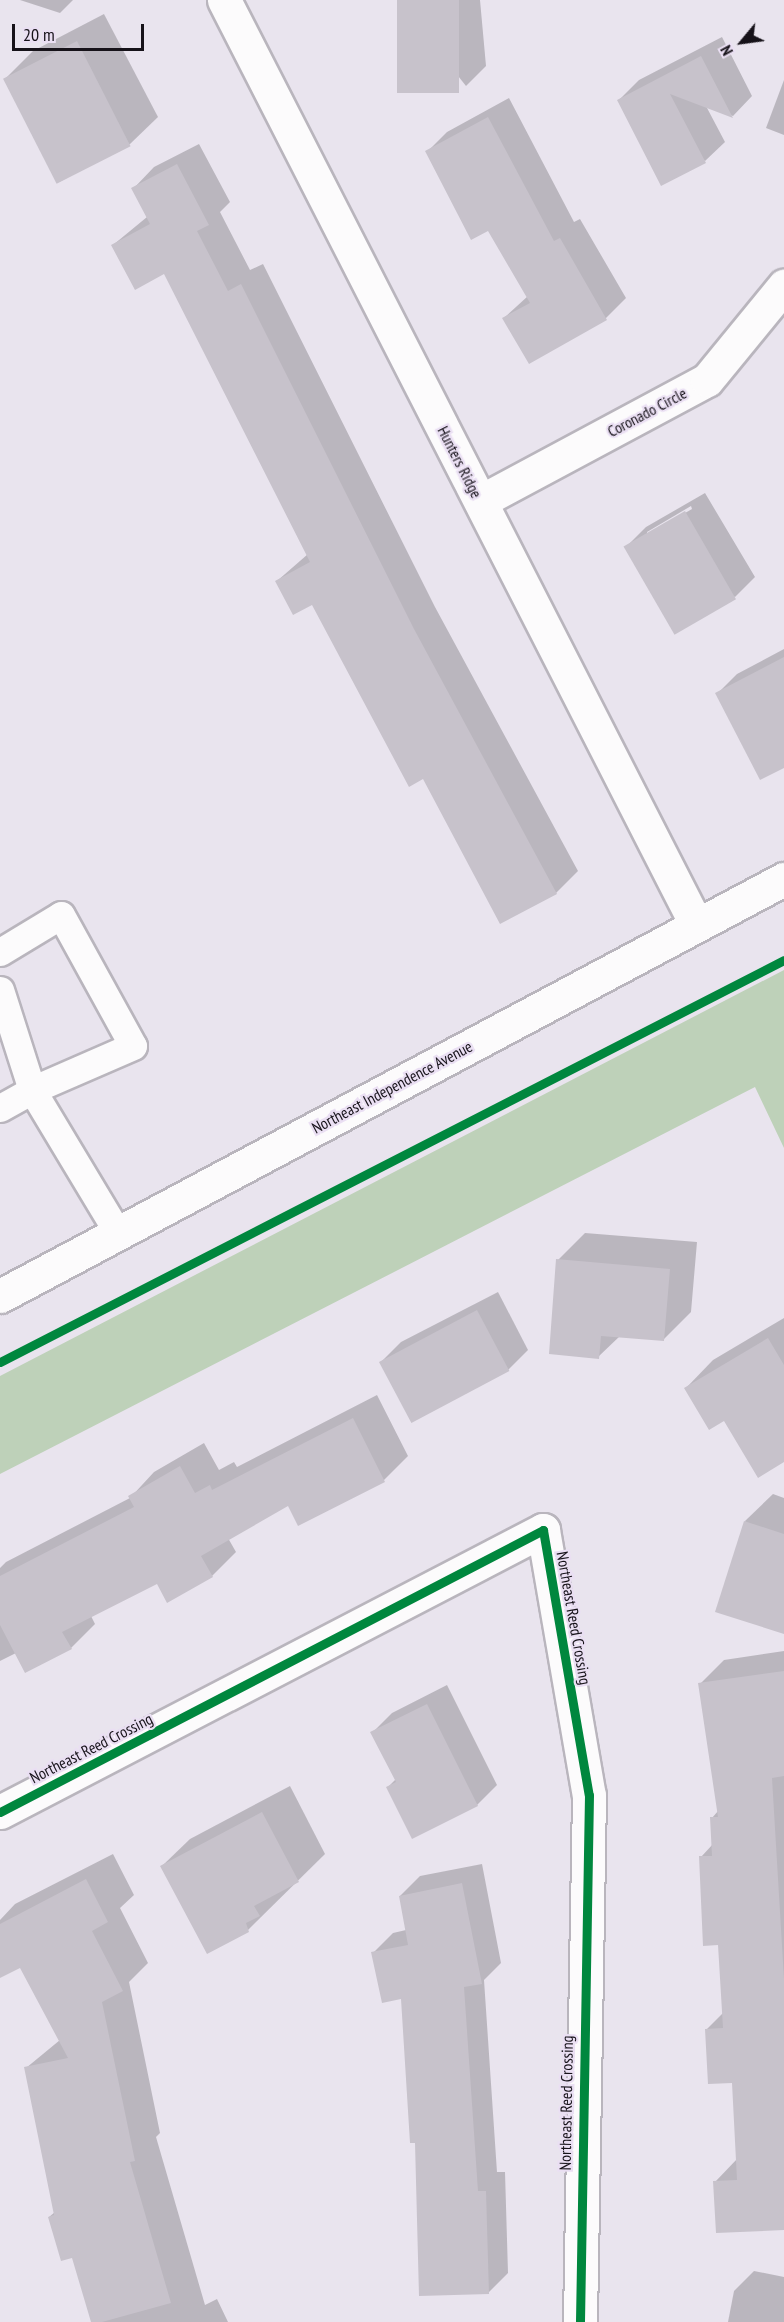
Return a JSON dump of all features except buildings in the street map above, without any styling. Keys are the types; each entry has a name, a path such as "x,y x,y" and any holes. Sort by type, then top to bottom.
{"street":[{"name":"Hunters Ridge","path":"224,0 696,924"},
{"name":"Coronado Circle","path":"480,501 707,380 784,286"},
{"name":"Northeast Independence Avenue","path":"0,1296 784,879"},
{"name":"Northeast Reed Crossing","path":"0,1812 543,1530 589,1796 580,2322"}],"lane":[{"path":"0,952 61,915 133,1046 32,1090 0,1108"},
{"path":"0,990 32,1090 118,1233"}],"green space":[{"path":"784,970 784,1148 755,1087 0,1474 0,1376"}],"cycle path":[{"path":"0,1362 784,960"},
{"path":"0,1812 543,1530 589,1795 580,2322"}]}
